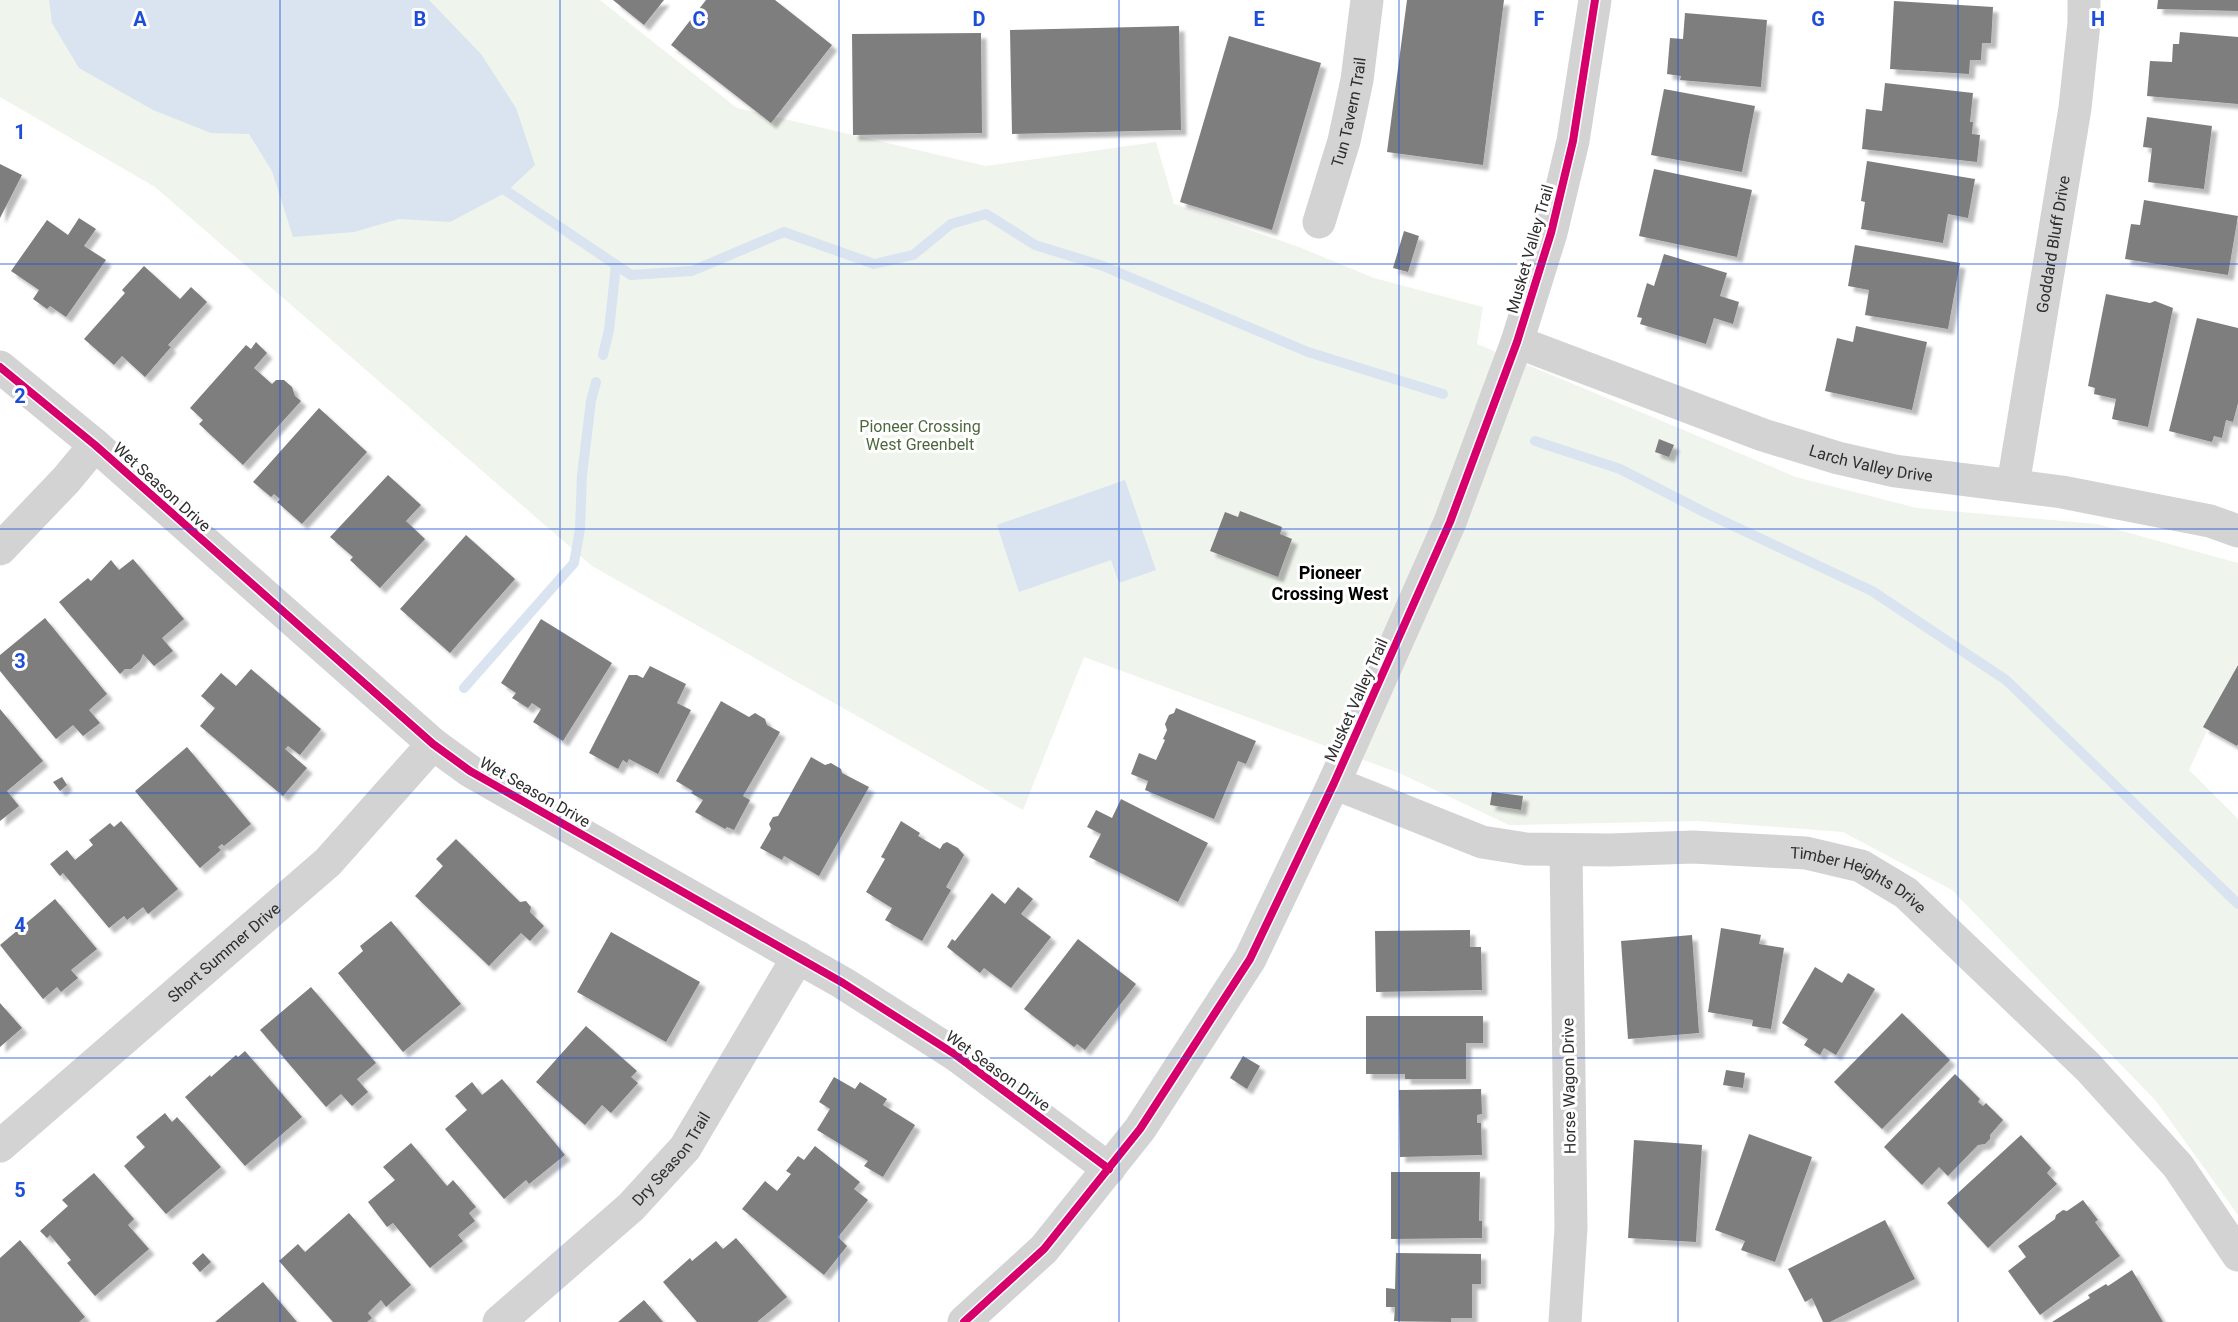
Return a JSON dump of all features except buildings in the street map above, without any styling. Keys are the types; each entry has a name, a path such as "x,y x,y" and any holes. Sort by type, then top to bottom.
{"street":[{"name":"Tun Tavern Trail","path":"1319,222 1344,141 1358,80 1366,0"},
{"name":"Musket Valley Trail","path":"964,1322 1044,1249 1140,1129 1250,959 1334,783 1450,522 1517,342 1551,233 1573,141 1595,0"},
{"name":"Goddard Bluff Drive","path":"2013,485 2075,108 2084,23 2084,0"},
{"name":"Larch Valley Drive","path":"1517,342 1762,435 1838,458 1895,471 2062,492 2210,521 2238,531"},
{"name":"Wet Season Drive","path":"0,367 95,445 433,744 471,771 843,983 956,1055 1108,1169"},
{"path":"0,549 66,480 95,445"},
{"name":"Short Summer Drive","path":"0,1146 328,862 433,744"},
{"name":"Timber Heights Drive","path":"1334,783 1482,842 1526,849 1693,847 1806,853 1861,866 1906,893 2088,1067 2178,1166 2238,1255"},
{"name":"Horse Wagon Drive","path":"1565,1322 1570,1228 1566,850"},
{"name":"Dry Season Trail","path":"500,1322 631,1207 685,1148 798,957"}],"green space":[{"name":"Pioneer Crossing West Greenbelt","path":"0,0 600,0 737,108 986,166 1156,142 1174,204 1299,247 1374,278 1483,307 1477,344 1796,477 1917,508 2097,524 2238,563 2238,663 2189,770 2238,819 2238,1215 2156,1101 1952,890 1843,832 1698,821 1509,825 1399,773 1084,657 1023,810 592,566 155,187 0,97"}],"shaded area":[{"path":"49,0 429,0 481,54 516,108 535,165 505,193 450,222 399,219 354,232 293,237 272,171 249,134 211,133 153,110 79,68 52,23"},
{"path":"1125,480 1156,570 1119,583 1111,560 1019,592 997,525"}],"waterway":[{"path":"496,184 631,275 692,271 784,232 874,264 913,255 951,224 986,214 1035,245 1103,266 1308,352 1443,394"},
{"path":"603,355 609,330 616,265"},
{"path":"464,688 574,563 580,529 582,475 591,401 596,382"},
{"path":"1535,441 1620,469 1706,513 1872,591 2006,680 2238,904"}],"cycle path":[{"path":"964,1322 1044,1249 1140,1129 1250,959 1334,783 1450,522 1517,342 1551,233 1573,141 1595,0"},
{"path":"0,367 95,445 433,744 470,771 843,983 956,1055 1109,1169"}],"district":[{"name":"Pioneer Crossing West","path":"1330,582"}]}
